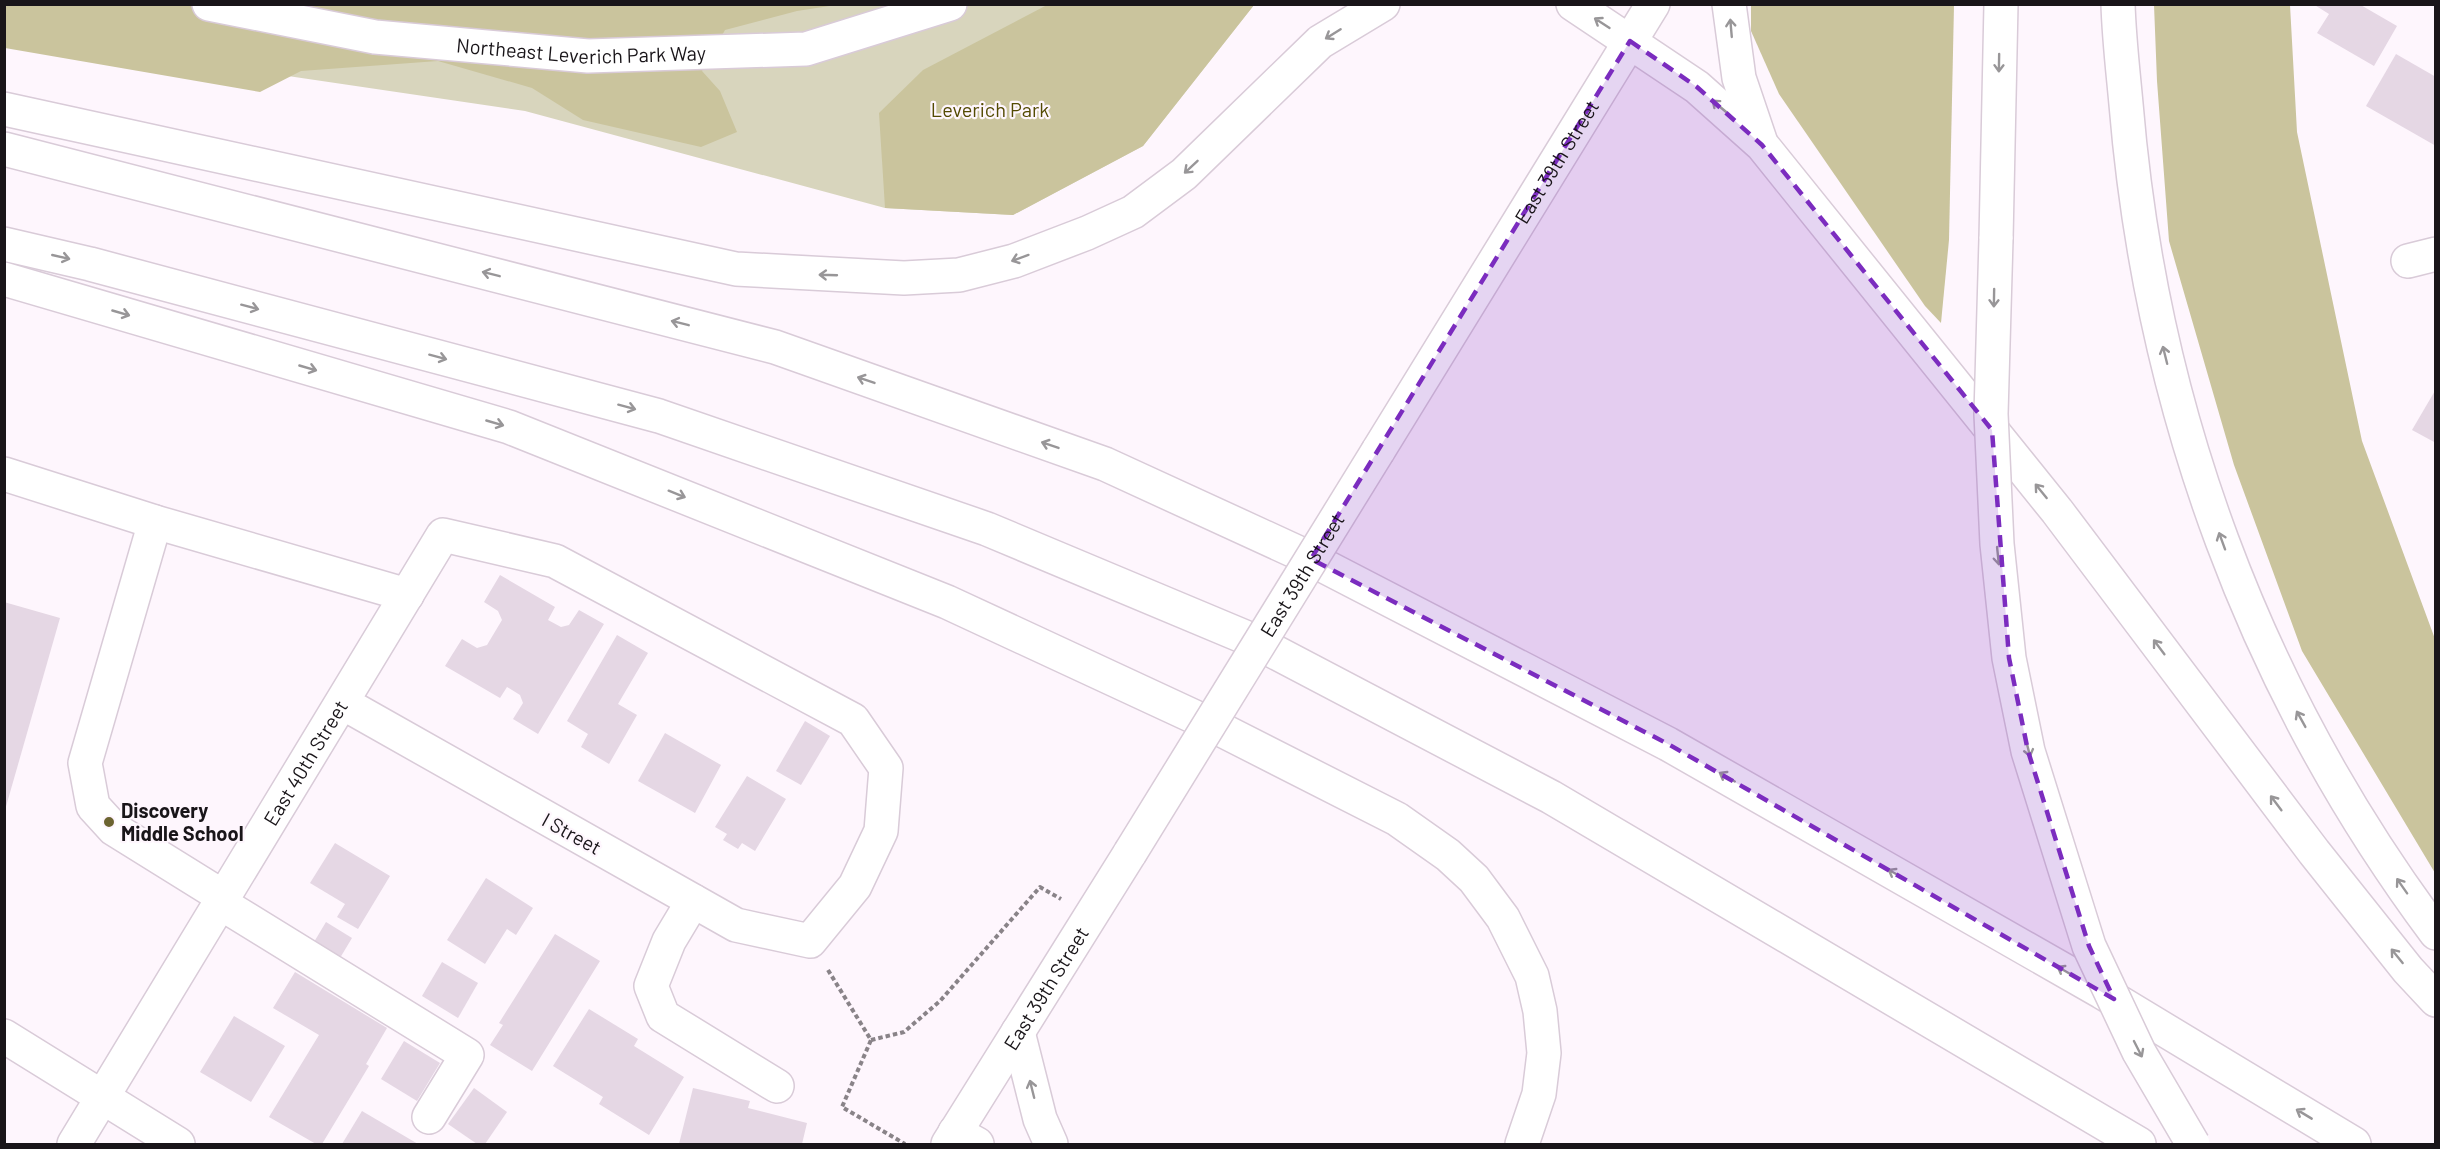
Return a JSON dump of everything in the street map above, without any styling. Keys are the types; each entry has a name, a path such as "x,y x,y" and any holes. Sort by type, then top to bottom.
{"main road":[{"name":"Northeast Leverich Park Way","path":"209,4 375,37 588,56 806,49 950,4"},
{"path":"4,109 736,269 904,278 959,274 1014,261 1133,212 1184,174 1320,42 1383,4"},
{"path":"1573,4 1697,87 1762,145 2057,510 2314,852 2408,970 2436,1000"},
{"name":"East 39th Street","path":"960,1140 1018,1032 1653,4"},
{"path":"1729,4 1739,78 1762,145"},
{"path":"2001,4 1991,414 1997,544 2009,658 2028,751 2089,946 2139,1052 2193,1144"},
{"path":"2118,4 2132,176 2151,300 2192,458 2238,585 2286,691 2358,823 2436,933"},
{"path":"4,149 776,347 1105,464 1301,554 1668,744 2102,992 2355,1144"},
{"path":"4,244 90,264 659,416 987,530 1252,640 1551,797 2139,1144"},
{"path":"4,279 509,427 947,602 1212,725 1396,819 1448,855 1474,879 1503,918 1532,976 1540,1011 1544,1053 1539,1094 1522,1144"},
{"path":"4,474 155,522 407,596"},
{"path":"155,522 85,763 93,806 114,829 467,1055 429,1117"},
{"name":"East 40th Street","path":"74,1144 224,901 443,535 555,561 853,720 886,768 881,831 855,886 810,941"},
{"name":"I Street","path":"342,703 736,925 810,941"},
{"path":"693,901 669,941 651,986 663,1016 777,1086"},
{"path":"1018,1032 1037,1108 1051,1144"},
{"path":"4,1036 178,1144"}],"path":[{"path":"871,1040 904,1032 940,1001 1040,887 1091,916"},
{"path":"810,941 871,1040"},
{"path":"871,1040 842,1107 905,1144"}],"highlighted area":[{"path":"1630,41 1697,87 1762,145 1992,430 2009,658 2028,751 2089,946 2114,999 1668,744 1311,559"}],"green space":[{"path":"4,5 836,5 797,11 725,30 702,71 720,91 737,132 701,147 583,120 532,88 438,61 301,71 260,92 5,48"},
{"name":"Leverich Park","path":"35,5 1254,5 1143,146 1013,215 885,208 525,111 247,70"},
{"path":"1047,5 1254,5 1143,146 1013,215 885,208 879,113 923,70"},
{"path":"1751,5 1954,5 1949,240 1941,323 1925,306 1779,94 1751,31"},
{"path":"2154,5 2290,5 2297,132 2362,441 2435,639 2435,873 2302,651 2234,465 2169,241 2157,81"}],"building":[{"path":"2313,4 2359,4 2397,26 2374,66 2317,33 2329,14"},
{"path":"2396,54 2436,77 2436,146 2366,106"},
{"path":"2436,389 2436,443 2412,430"},
{"path":"500,575 555,607 548,620 561,627 569,625 579,610 604,624 538,734 513,719 523,703 520,695 507,687 500,698 445,666 462,639 477,648 487,645 502,620 498,611 484,602"},
{"path":"4,602 60,618 5,810 4,810"},
{"path":"617,635 648,653 618,704 637,715 609,764 581,747 588,734 567,721"},
{"path":"805,721 830,736 801,785 776,771"},
{"path":"665,733 721,765 695,813 638,781"},
{"path":"747,776 786,799 755,851 742,843 738,849 723,840 727,834 715,827"},
{"path":"335,843 390,876 358,929 337,917 345,904 310,883"},
{"path":"486,878 533,908 516,935 507,929 485,964 447,940"},
{"path":"326,922 352,938 340,958 314,942"},
{"path":"555,934 600,961 532,1071 490,1045 503,1025 499,1023"},
{"path":"442,962 478,983 458,1018 422,996"},
{"path":"295,972 387,1028 366,1064 369,1066 322,1144 316,1144 269,1117 319,1035 273,1008"},
{"path":"589,1009 638,1039 634,1046 684,1077 649,1135 599,1104 603,1097 553,1066"},
{"path":"234,1016 285,1046 251,1102 200,1072"},
{"path":"404,1041 440,1063 417,1101 381,1079"},
{"path":"474,1088 507,1112 485,1144 477,1144 448,1124"},
{"path":"693,1088 750,1101 748,1108 807,1123 802,1144 679,1144"},
{"path":"362,1111 418,1144 342,1144"}],"place":[{"name":"Discovery Middle School","path":"109,822"}]}
